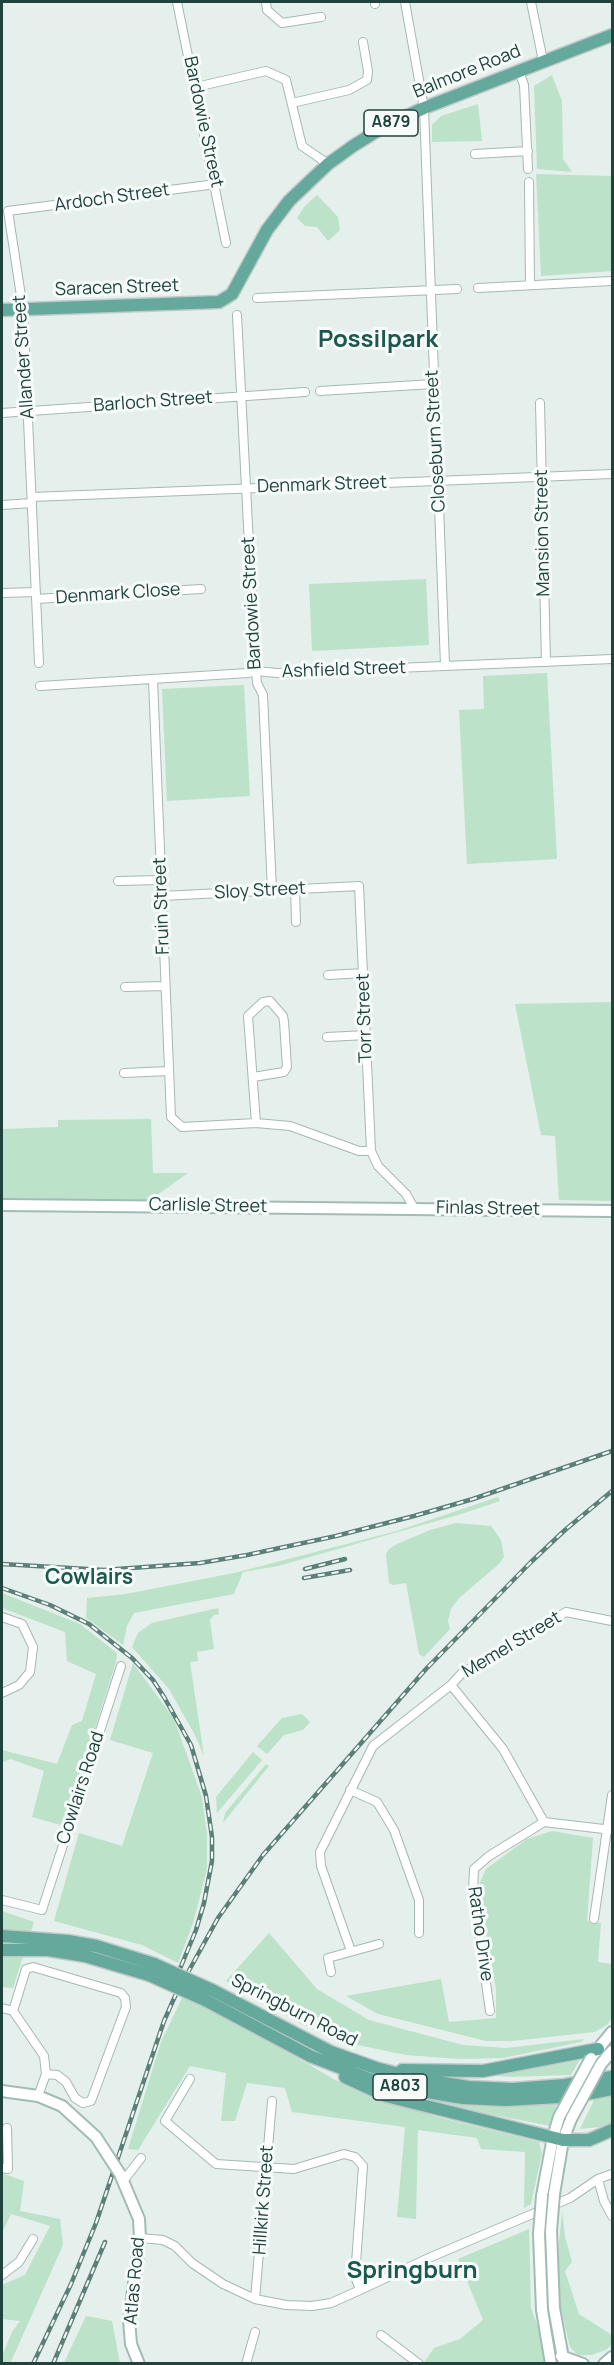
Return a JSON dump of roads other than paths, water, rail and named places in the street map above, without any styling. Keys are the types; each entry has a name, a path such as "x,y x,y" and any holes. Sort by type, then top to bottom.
{"main road":[{"name":"Balmore Road","path":"232,294 267,231 289,201 328,164 386,126 424,108 612,35"},
{"name":"Saracen Street","path":"2,310 219,303 232,294"},
{"name":"Springburn Road","path":"2,1936 30,1936 96,1946 316,2045 376,2068 435,2083 486,2088 541,2088 612,2077"},
{"name":"Springburn Road","path":"2,1950 48,1950 152,1970"},
{"name":"Springburn Road","path":"208,1995 310,2056 388,2084 463,2098 535,2100 576,2096 612,2089"},
{"path":"310,2056 352,2081 386,2096 558,2139 589,2140 612,2130"},
{"path":"376,2068 483,2071 602,2056"}],"street":[{"name":"Bardowie Street","path":"177,2 216,184 226,243"},
{"path":"266,2 267,10 282,23 321,17"},
{"name":"Closeburn Street","path":"405,2 424,108 433,384 446,665"},
{"path":"531,2 543,61"},
{"path":"292,103 349,90 367,80 368,71 363,42"},
{"path":"519,70 524,85 528,169"},
{"path":"196,87 266,71 286,80 302,146 313,156 328,164"},
{"path":"475,154 528,151"},
{"path":"529,182 530,285"},
{"name":"Ardoch Street","path":"8,211 216,184"},
{"name":"Allander Street","path":"8,211 23,309 39,663"},
{"path":"478,288 612,281"},
{"path":"257,298 457,289"},
{"name":"Bardowie Street","path":"237,315 256,671 257,683 263,695 272,890"},
{"path":"320,391 433,384"},
{"name":"Barloch Street","path":"2,413 305,392"},
{"name":"Mansion Street","path":"540,403 546,662"},
{"name":"Denmark Street","path":"32,500 246,488 612,474"},
{"path":"2,505 32,500"},
{"name":"Denmark Close","path":"2,593 36,595 201,589"},
{"name":"Ashfield Street","path":"40,686 153,680 256,671 277,673 612,658"},
{"name":"Fruin Street","path":"153,680 171,1117 182,1127 256,1123"},
{"path":"117,881 161,880"},
{"name":"Sloy Street","path":"162,896 359,886"},
{"name":"Torr Street","path":"359,886 371,1151"},
{"path":"295,889 296,922"},
{"path":"328,975 364,973"},
{"path":"125,987 165,986"},
{"path":"253,1077 284,1072 287,1067 285,1022 283,1016 270,1001 264,1002 248,1016 250,1068 253,1077 256,1123 290,1126 359,1151 371,1151"},
{"path":"327,1037 367,1035"},
{"path":"124,1073 169,1071"},
{"name":"Finlas Street","path":"371,1151 378,1166 406,1194 414,1208 612,1211"},
{"name":"Carlisle Street","path":"2,1204 414,1208"},
{"name":"Memel Street","path":"351,1951 321,1866 320,1852 373,1746 462,1673 566,1612 612,1619"},
{"path":"2,1617 22,1624 33,1647 30,1672 19,1685 2,1693"},
{"name":"Cowlairs Road","path":"2,1900 42,1910 121,1666"},
{"path":"450,1685 503,1749 544,1822 609,1830"},
{"path":"350,1790 377,1802 394,1830 419,1900 419,1934"},
{"path":"594,1919 609,1830 612,1795"},
{"name":"Ratho Drive","path":"490,2011 473,1892 474,1869 489,1856 544,1822"},
{"path":"331,1972 328,1958 380,1944"},
{"path":"13,2011 26,1969 33,1967 121,1993 125,1998 126,2007 91,2101 83,2103 75,2098 66,2082 57,2075 46,2074"},
{"path":"2,2008 13,2011 44,2056 46,2074 38,2096"},
{"path":"551,2364 542,2310 539,2234 542,2196 565,2118 602,2056 612,2032"},
{"path":"190,2079 165,2121 216,2163 294,2169 344,2154 355,2157 363,2166 356,2263 356,2279 360,2290"},
{"name":"Atlas Road","path":"2,2091 38,2096 62,2106 96,2137 122,2177 139,2219 140,2238 129,2320 131,2344 139,2364"},
{"name":"Hillkirk Street","path":"255,2299 272,2101"},
{"path":"5,2168 7,2127"},
{"path":"558,2139 551,2231 552,2290 562,2360 583,2364"},
{"path":"122,2177 141,2158"},
{"path":"140,2238 163,2240 175,2246 192,2263 223,2284 255,2299 286,2305 312,2306 331,2303 431,2257 570,2198 598,2179 612,2174"},
{"path":"598,2179 604,2201 612,2216"},
{"path":"2,2275 19,2262 33,2239"},
{"path":"246,2364 255,2332"},
{"path":"381,2335 419,2364"},
{"path":"604,2364 612,2357"}],"railway":[{"path":"2,1564 104,1570 200,1563 247,1555 414,1516 473,1499 612,1451"},
{"path":"33,2364 71,2284 96,2223 164,2021 176,1994 218,1918 263,1855 426,1669 531,1562 612,1491"},
{"path":"305,1569 345,1559"},
{"path":"304,1578 350,1570"},
{"path":"2,1588 50,1605 89,1624 132,1658 153,1680 191,1745 206,1796 212,1837 212,1861 196,1930 177,1976"},
{"path":"53,2364 105,2242"}],"district":[{"name":"Possilpark","path":"378,340"},
{"name":"Cowlairs","path":"89,1578"},
{"name":"Springburn","path":"412,2271"}]}
